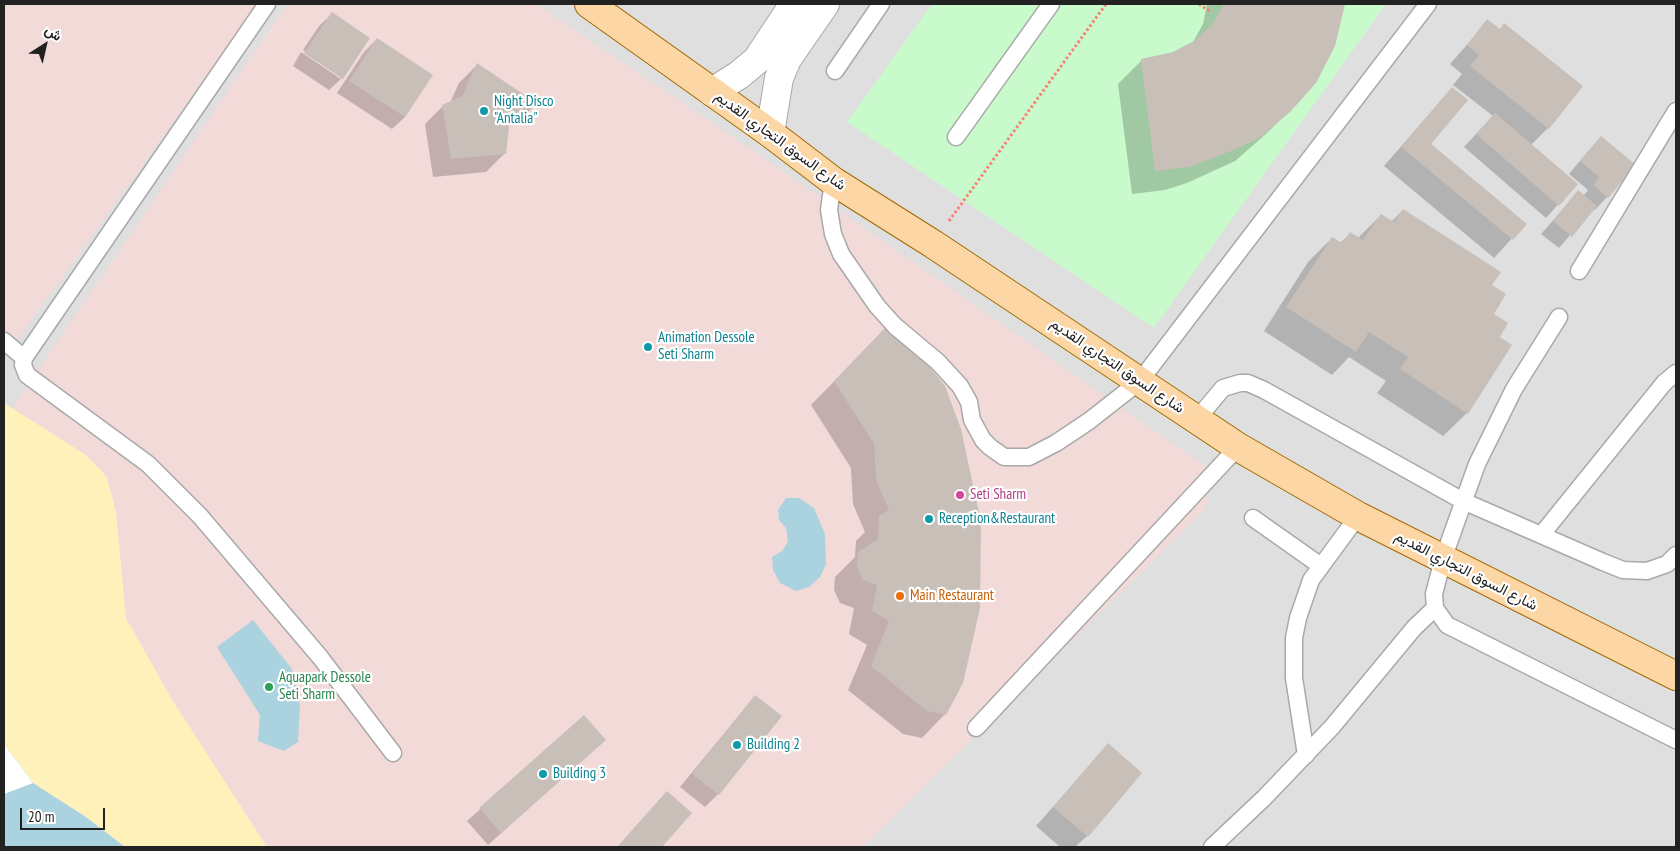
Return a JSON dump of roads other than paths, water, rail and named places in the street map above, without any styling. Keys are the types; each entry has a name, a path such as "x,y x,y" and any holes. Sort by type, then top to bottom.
{"main road":[{"name":"شارع السوق التجاري القديم","path":"589,4 770,132 833,181 933,244 1238,447 1358,516 1676,676"}],"street":[{"path":"712,92 739,75 757,60 794,4"},
{"path":"770,132 779,78 787,59 824,4"}],"lane":[{"path":"267,4 24,358 23,365 26,375 148,464 200,516 320,657 393,752"},
{"path":"835,71 881,4"},
{"path":"956,137 1048,4"},
{"path":"833,181 829,210 830,222 841,254 882,314 938,362 960,386 969,402 972,420 983,440 1004,457 1018,458 1038,454 1089,421 1140,381 1428,4"},
{"path":"1579,271 1676,111"},
{"path":"1559,317 1514,389 1494,426 1463,501 1443,559 1434,594 1435,608 1447,625 1676,740"},
{"path":"4,341 24,358"},
{"path":"1542,534 1664,383 1676,373"},
{"path":"1197,419 1224,388 1240,383 1257,386 1463,501 1623,570 1647,571 1667,564 1676,556"},
{"path":"976,728 1238,447"},
{"path":"1306,755 1294,678 1294,638 1304,598 1311,580 1358,516"},
{"path":"1253,518 1321,566"},
{"path":"1212,847 1306,755 1349,707 1414,628 1435,608"}],"water":[{"path":"786,498 799,498 814,508 825,534 826,564 820,577 809,587 796,591 780,583 773,570 772,557 782,551 788,542 786,528 779,520 778,510"},
{"name":"Aquapark Dessole Seti Sharm","path":"253,620 292,669 300,705 298,742 284,751 258,741 260,715 217,647"},
{"path":"4,744 33,783 86,817 125,847 4,847"}],"place":[{"name":"Night Disco \"Antalia\"","path":"484,111"},
{"name":"Animation Dessole Seti Sharm","path":"648,347"},
{"name":"Seti Sharm","path":"960,495"},
{"name":"Reception&Restaurant","path":"929,519"},
{"name":"Main Restaurant","path":"900,596"},
{"name":"Aquapark Dessole Seti Sharm","path":"269,687"},
{"name":"Building 2","path":"737,745"},
{"name":"Building 3","path":"543,774"}]}
